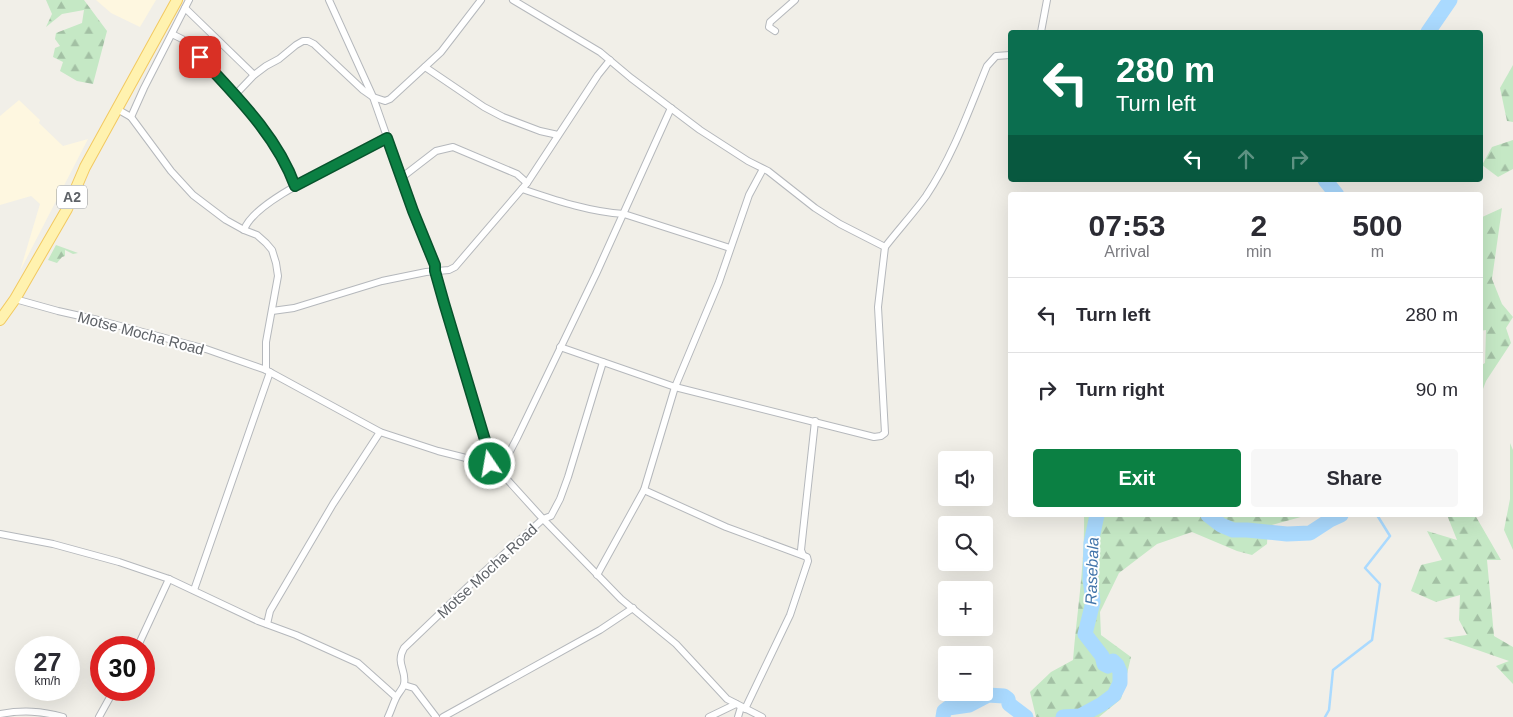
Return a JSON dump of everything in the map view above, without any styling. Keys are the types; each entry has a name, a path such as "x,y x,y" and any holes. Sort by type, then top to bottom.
{"main road":[{"name":"A2","path":"0,320 15,299 67,209 85,167 177,0"}],"street":[{"path":"131,118 190,0"},
{"path":"329,0 373,97 413,211 431,252 488,450 490,464"},
{"path":"235,95 254,75 279,59 296,45 308,40 373,97 385,101 390,99 441,52 481,0"},
{"path":"513,0 600,52 671,108 748,162 768,171 821,212 885,248"},
{"path":"775,31 769,27 770,22 795,0"},
{"path":"1041,30 1047,0"},
{"path":"185,8 254,75"},
{"path":"172,34 182,39 235,95 264,131 290,172 295,186"},
{"path":"560,347 675,387 874,437 881,436 885,433 886,425 878,308 885,248 926,196 956,144 987,66 996,56 1008,55"},
{"path":"272,311 294,308 382,281 449,270 455,267 518,192 522,190 558,134 610,60"},
{"path":"426,67 484,107 503,117 540,131 558,134"},
{"path":"498,470 517,438 596,274 671,108"},
{"path":"117,109 131,118 171,171 193,195 226,220 257,235 266,242 272,250 276,263 278,276 266,342 268,371 194,590"},
{"path":"244,230 246,224 256,213 295,186 387,138"},
{"path":"401,178 436,151 453,147 517,174 526,183"},
{"path":"597,575 644,490 675,387 718,282 749,195 763,169"},
{"path":"522,190 567,204 610,214 624,214 730,248"},
{"name":"Motse Mocha Road","path":"15,299 58,312 98,320 206,349 268,371 380,432 490,464 498,470 543,519 404,648 400,663 404,676 404,685"},
{"path":"603,362 560,499 551,516 543,519 597,575 676,644 727,699 762,717"},
{"path":"803,555 801,550 815,421"},
{"path":"267,624 270,611 333,504 380,432"},
{"path":"644,490 726,527 808,557 808,562 790,614 741,707 738,717"},
{"path":"0,534 53,544 146,570 169,579 267,624 274,629 296,636 358,663 396,697"},
{"path":"143,636 169,579"},
{"path":"443,717 600,630 633,608"},
{"path":"388,717 396,697 404,685 414,688 436,717"},
{"path":"99,717 108,701"},
{"path":"709,717 741,707"},
{"path":"0,714 35,711 63,717"}],"shaded area":[{"path":"96,0 156,0 140,27 111,13"},
{"path":"19,100 63,146 88,139 20,271 40,204 31,196 0,205 0,116"}],"green space":[{"path":"46,0 84,0 107,31 93,84 77,81 60,71 63,62 53,57 55,48 60,46 55,39 56,33 82,23 84,10 62,14 46,27 52,14"},
{"path":"1513,65 1513,122 1507,121 1500,88"},
{"path":"1513,140 1513,169 1498,177 1483,166 1492,147"},
{"path":"1502,208 1492,279 1502,304 1513,317 1506,328 1511,343 1486,381 1483,389 1486,330 1483,330 1483,217"},
{"path":"56,245 78,253 73,254 65,250 65,256 57,263 48,260"},
{"path":"1510,443 1513,450 1513,550 1504,530 1510,499"},
{"path":"1084,517 1301,517 1268,526 1267,544 1252,555 1237,551 1192,532 1157,544 1119,573 1100,612 1101,635 1131,657 1121,699 1099,717 1036,717 1030,692 1051,672 1073,660"},
{"path":"1448,517 1476,517 1501,560 1487,560 1494,636 1513,647 1513,684 1496,666 1509,661 1443,638 1467,635 1459,620 1460,595 1436,602 1411,591 1421,565 1442,560 1427,531 1457,540"}],"waterway":[{"name":"Rasebala","path":"1429,30 1450,0"},
{"name":"Rasebala","path":"1327,182 1335,192"},
{"name":"Rasebala","path":"1063,717 1080,716 1102,704 1114,695 1120,683 1120,672 1117,665 1113,661 1108,666 1104,664 1102,656 1085,634 1093,602 1090,579 1091,543 1097,517"},
{"name":"Rasebala","path":"1211,517 1221,525 1233,530 1287,534 1310,533 1337,517"},
{"path":"1325,717 1329,710 1333,670 1372,640 1380,584 1365,568 1390,536 1378,517"},
{"name":"Rasebala","path":"943,717 944,711 948,708 969,705 988,695 1004,696 1008,699 1009,704 1026,717"}],"route":[{"path":"200,57 235,95 264,131 290,172 295,186 387,138 413,211 431,252 444,303 490,457 490,464"}]}
